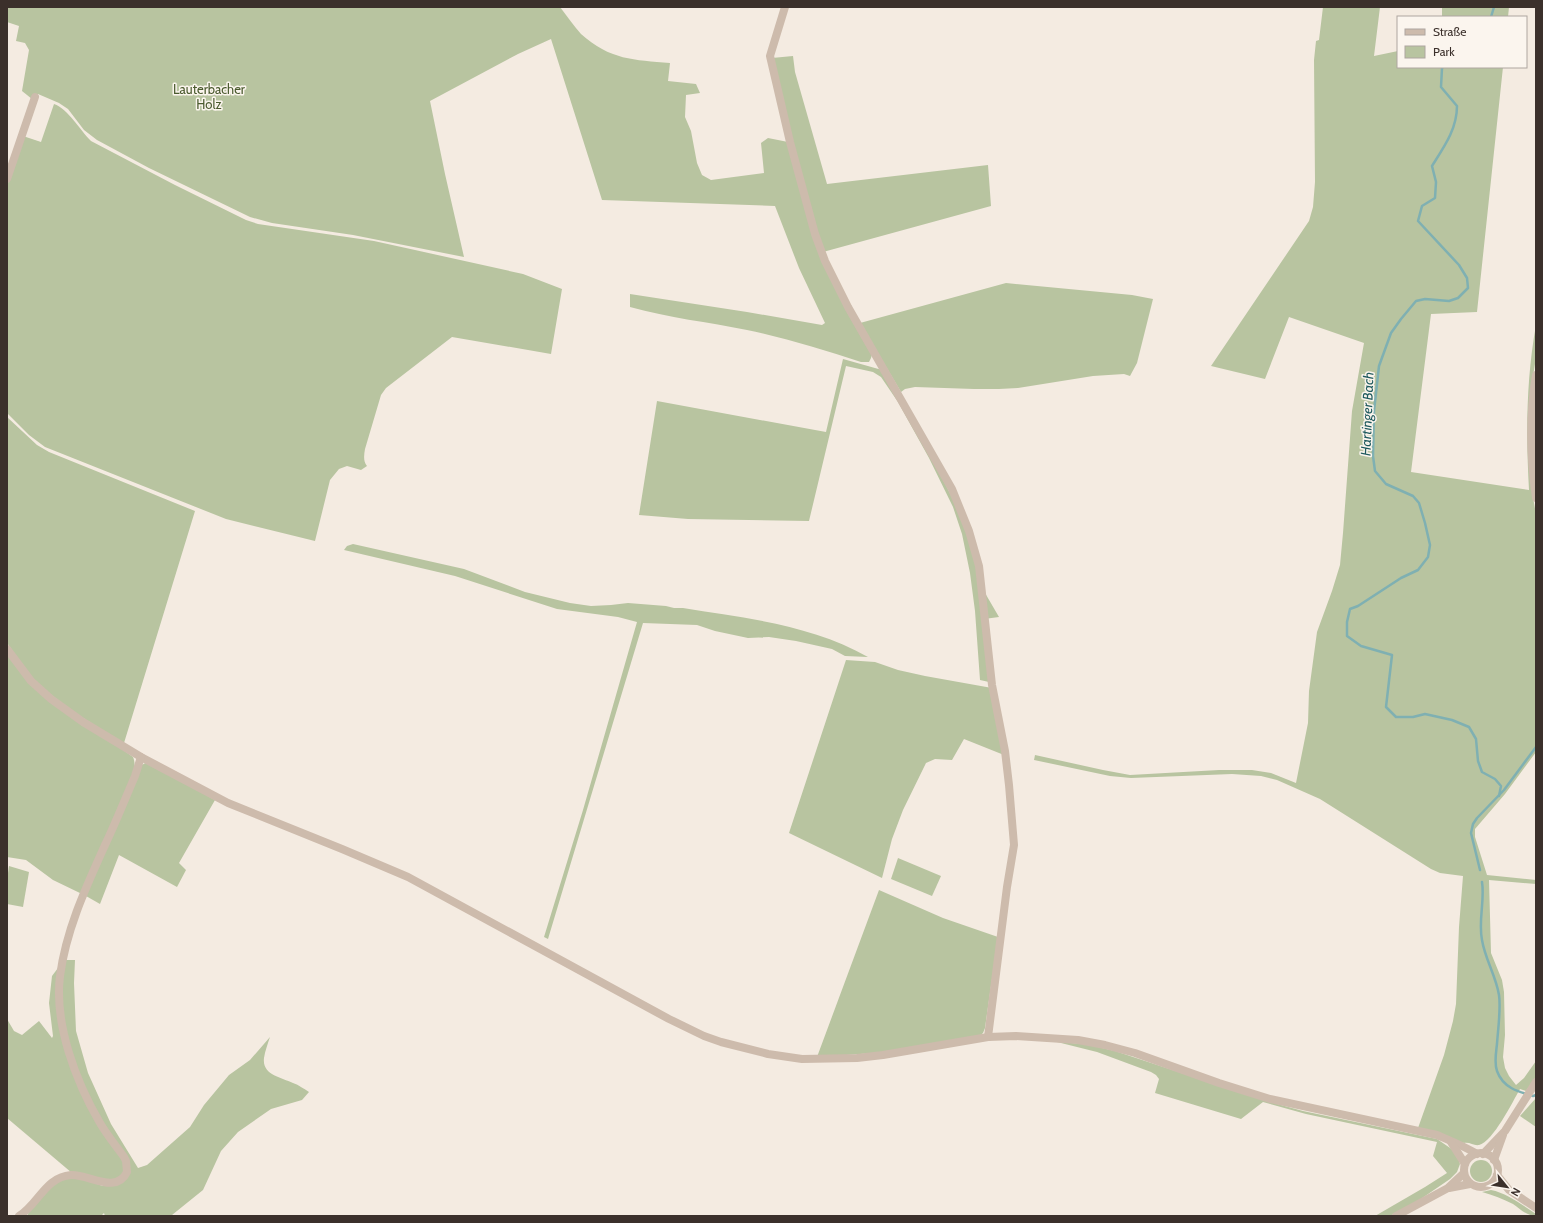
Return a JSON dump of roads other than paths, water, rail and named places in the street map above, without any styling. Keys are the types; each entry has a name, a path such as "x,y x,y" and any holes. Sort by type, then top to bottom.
{"street":[{"path":"785,7 770,56 790,142 815,234 825,260 848,307 952,489 970,531 979,566 992,685 1005,751 1014,844 988,1037"},
{"path":"7,179 35,97"},
{"path":"1536,375 1531,431 1531,456 1536,498"},
{"path":"7,649 31,681 51,699 73,715 141,757 228,803 408,877 669,1019 704,1036 768,1054 802,1059 857,1058 883,1055 988,1037 1045,1037 1105,1045 1135,1053 1219,1083 1270,1099 1437,1135 1480,1154 1488,1155 1494,1160 1497,1166 1497,1175 1490,1184"},
{"path":"23,1214 50,1185 64,1176 85,1176 110,1184 119,1181 127,1172 124,1157 101,1124 92,1108 72,1061 61,1018 59,1001 60,977 66,946 78,907 135,776 141,757"},
{"path":"1494,1160 1505,1131 1535,1083"},
{"path":"1505,1131 1480,1154 1470,1157 1465,1164 1464,1173 1466,1180 1470,1184 1479,1187 1490,1184 1509,1190 1536,1208"},
{"path":"1451,1142 1465,1164"},
{"path":"1396,1216 1448,1188 1464,1173"},
{"path":"1497,1175 1509,1190"},
{"path":"1448,1188 1470,1184"}],"waterway":[{"name":"Hartinger Bach","path":"1491,16 1494,7"},
{"name":"Hartinger Bach","path":"1442,68 1441,87 1457,106 1455,122 1449,138 1432,166 1436,182 1435,198 1422,206 1418,221 1459,265 1467,278 1468,288 1458,298 1449,301 1425,299 1416,301 1401,319 1391,333 1379,366 1374,411 1373,456 1375,471 1386,484 1413,496 1419,503 1430,545 1428,557 1418,570 1401,578 1358,606 1350,609 1347,622 1347,636 1361,646 1392,655 1386,707 1396,717 1413,717 1425,714 1452,720 1469,727 1476,739 1478,761 1482,772 1495,779 1501,786 1499,796"},
{"name":"Hartinger Bach","path":"1480,870 1471,833 1473,824 1504,790 1536,747"},
{"name":"Hartinger Bach","path":"1482,882 1482,940 1498,988 1500,1001 1496,1068 1503,1082 1507,1085 1522,1093 1533,1096 1536,1095"}],"park label":[{"name":"Lauterbacher Holz","path":"209,96"}]}
